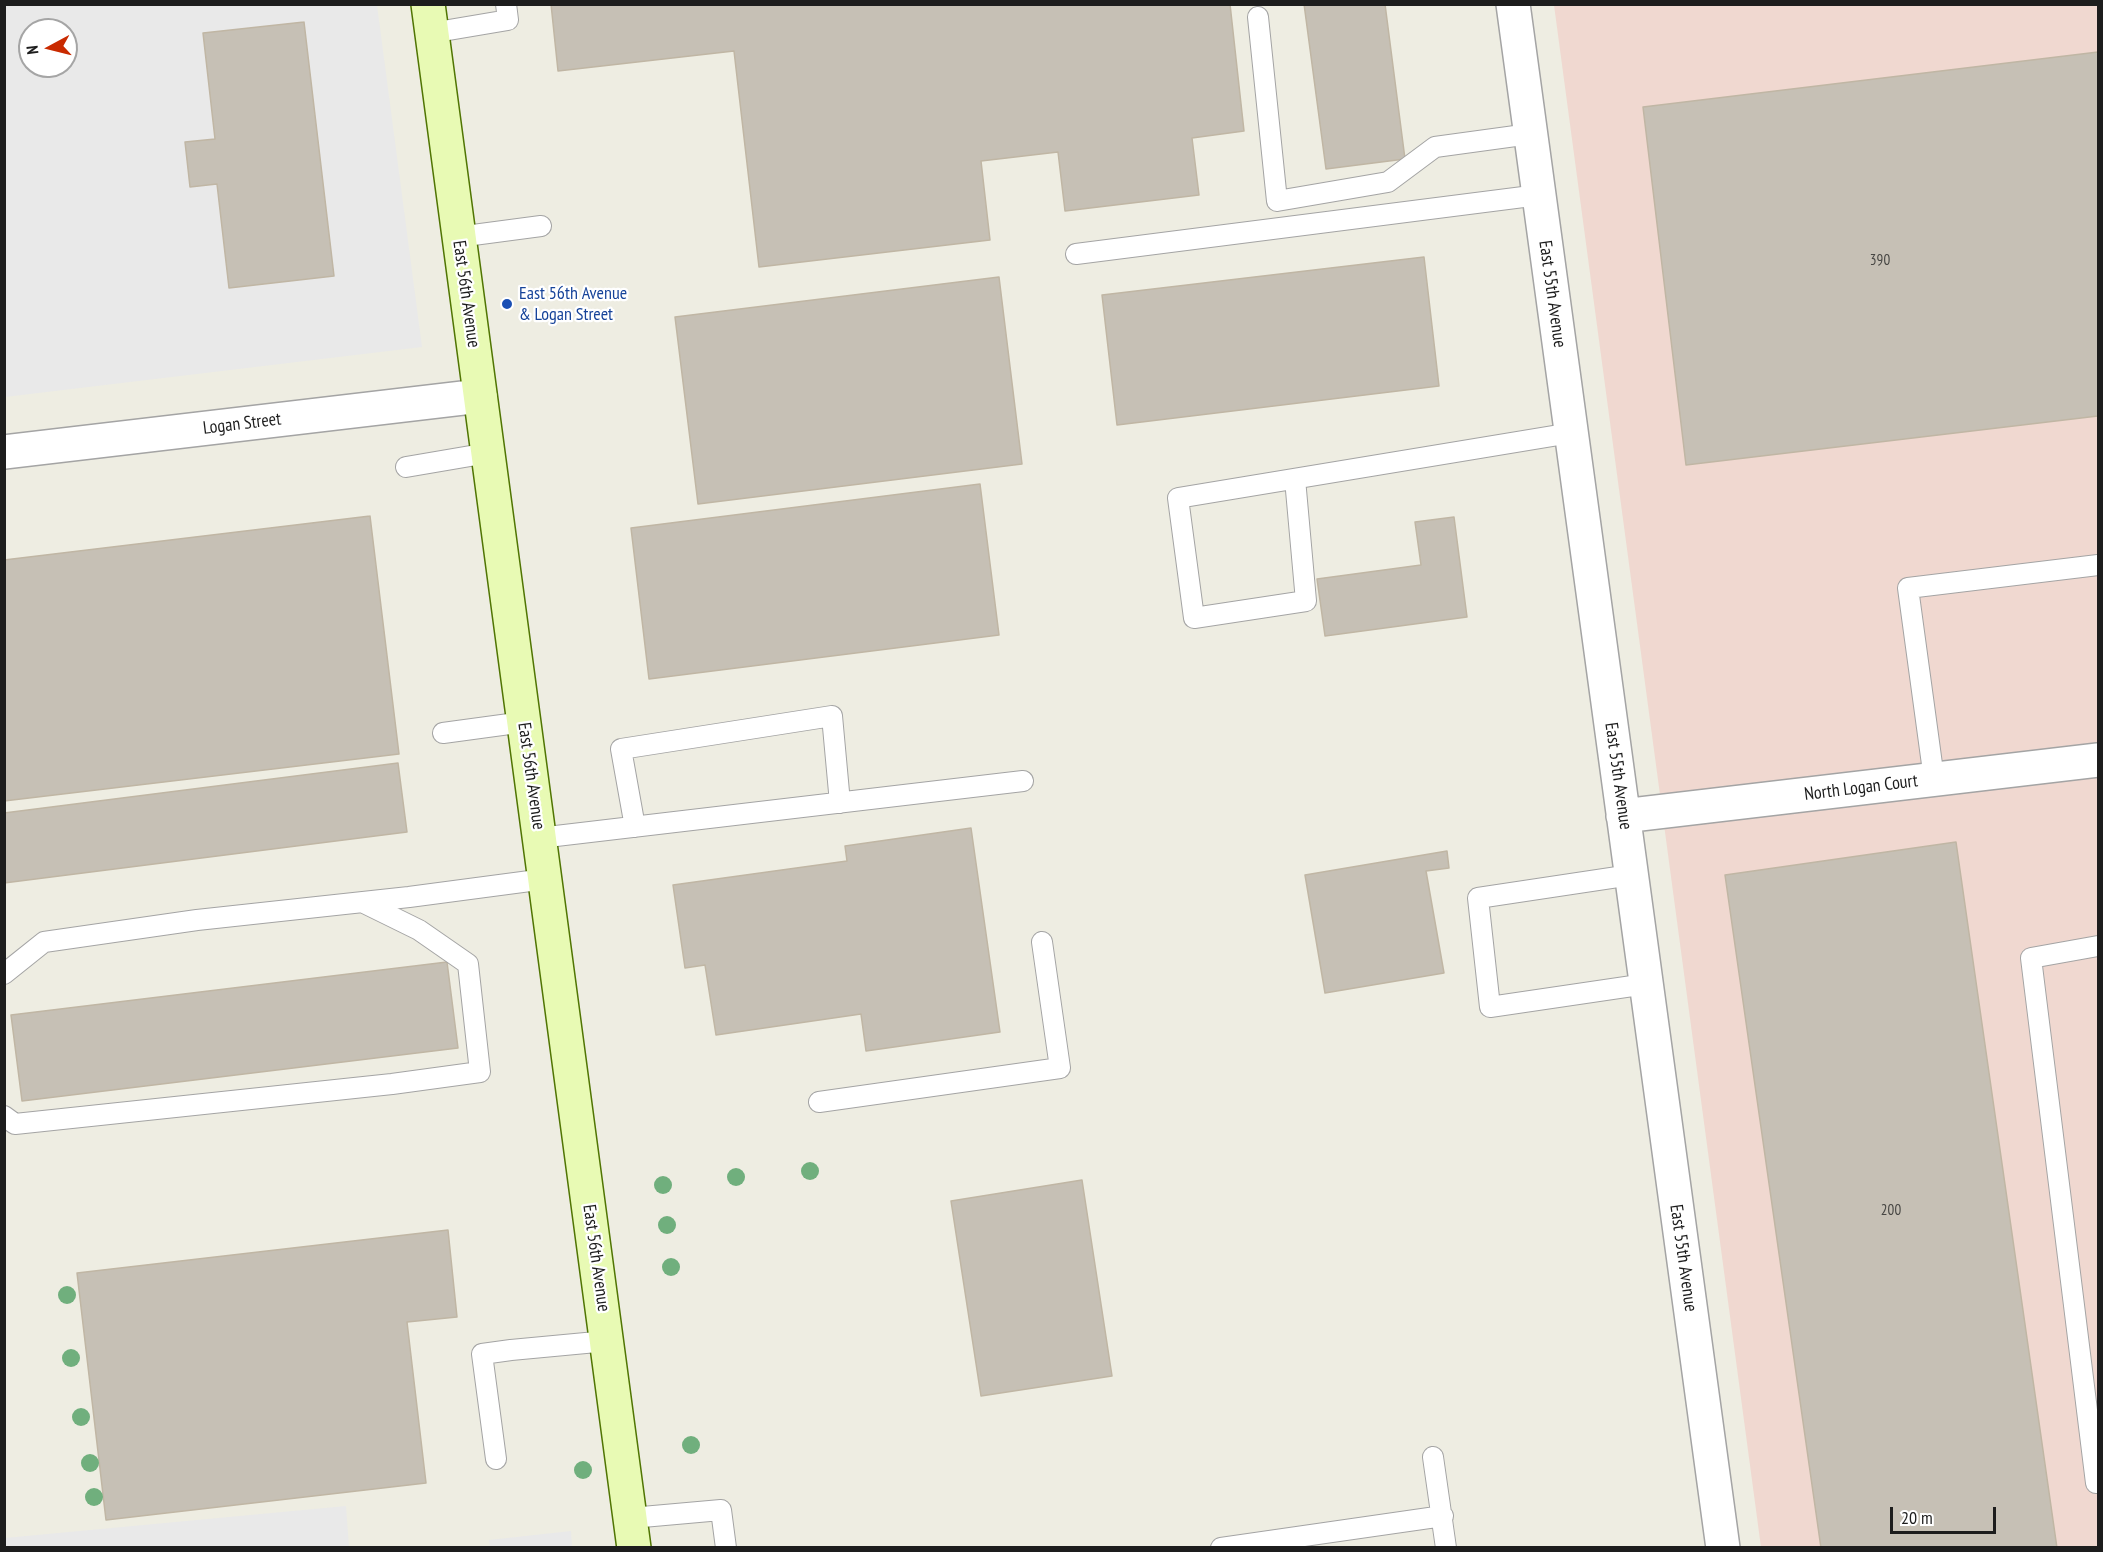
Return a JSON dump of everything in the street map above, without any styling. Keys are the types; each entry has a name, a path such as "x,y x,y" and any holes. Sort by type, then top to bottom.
{"street":[{"name":"East 55th Avenue","path":"1513,4 1723,1548"},
{"name":"East 56th Avenue","path":"430,19 633,1533"},
{"name":"Logan Street","path":"4,452 480,396"},
{"name":"North Logan Court","path":"1623,816 2098,760"}],"lane":[{"path":"430,19 508,20 506,4"},
{"path":"1258,16 1277,201 1388,182 1435,147 1530,134"},
{"path":"1076,254 1539,195"},
{"path":"458,237 541,226"},
{"path":"1295,479 1306,601 1194,618 1178,498 1571,433"},
{"path":"406,467 488,453"},
{"path":"1934,779 1908,588 2098,565"},
{"path":"634,827 621,749 832,716 840,803"},
{"path":"443,733 524,722"},
{"path":"539,838 1023,781"},
{"path":"1631,875 1478,898 1490,1006 1646,984"},
{"path":"4,974 44,942 197,920 545,879"},
{"path":"4,1116 15,1124 392,1084 480,1072 468,964 419,930 362,902"},
{"path":"819,1102 1060,1068 1042,942"},
{"path":"2098,946 2031,958 2096,1483 2098,1482"},
{"path":"496,1459 482,1354 607,1341"},
{"path":"1433,1457 1446,1548"},
{"path":"633,1533 721,1510 726,1548"},
{"path":"1221,1548 1443,1516"}],"shaded area":[{"path":"4,5 377,5 422,347 5,397"},
{"path":"1554,5 2098,5 2098,1547 1761,1547"},
{"path":"346,1506 349,1547 5,1547 5,1538"},
{"path":"571,1531 572,1547 490,1547 489,1540"}],"building":[{"path":"551,4 1230,4 1244,131 1192,138 1199,195 1065,211 1058,152 981,161 990,240 759,267 734,51 558,71"},
{"path":"1304,4 1385,4 1405,159 1326,169"},
{"path":"304,22 334,276 229,288 217,184 190,187 185,142 215,139 203,33"},
{"path":"2098,52 2098,416 1686,465 1643,107"},
{"path":"1424,257 1439,386 1117,425 1102,295"},
{"path":"999,277 1022,464 698,504 675,317"},
{"path":"980,484 999,635 649,679 631,528"},
{"path":"370,516 399,754 4,801 4,560"},
{"path":"1454,517 1467,617 1325,636 1317,579 1421,565 1415,522"},
{"path":"398,763 407,832 4,883 4,813"},
{"path":"971,828 1000,1032 866,1051 861,1014 716,1035 705,965 685,968 673,885 847,861 845,846"},
{"path":"1956,842 2057,1548 1821,1548 1725,875"},
{"path":"1447,851 1449,868 1426,871 1444,973 1325,993 1305,875"},
{"path":"447,962 458,1048 22,1101 11,1015"},
{"path":"1082,1180 1112,1376 981,1396 951,1201"},
{"path":"448,1230 457,1317 407,1322 426,1483 106,1520 77,1273"}],"place":[{"name":"East 56th Avenue & Logan Street","path":"507,304"}]}
